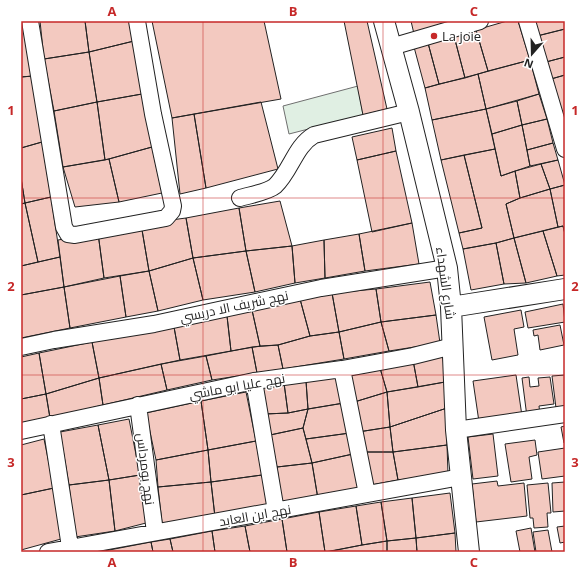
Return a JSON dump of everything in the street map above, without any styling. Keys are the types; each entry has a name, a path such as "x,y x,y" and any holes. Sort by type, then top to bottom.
{"street":[{"path":"30,21 64,226 68,234 75,235 166,218 172,211 173,206 153,114 137,21"},
{"name":"شارع الشهداء","path":"384,21 409,112 447,268 451,307 456,430 469,552"},
{"path":"390,47 480,21"},
{"path":"527,21 565,149"},
{"path":"240,198 269,190 274,186 284,175 304,142 314,135 409,112"},
{"name":"نهج شريف الا دريسي","path":"21,347 54,340 154,324 321,288 447,268"},
{"path":"451,307 565,289"},
{"name":"نهج عليا ابو ماشي","path":"21,431 254,381 342,369 414,356 453,346"},
{"path":"342,369 366,494"},
{"path":"254,381 276,511"},
{"name":"نهج بومرداس","path":"138,405 155,532"},
{"path":"456,430 565,414"},
{"path":"51,424 70,547"},
{"name":"نهج ابن العابد","path":"48,552 461,477"}],"green space":[{"path":"358,86 363,115 289,134 283,106"}],"building":[{"path":"22,21 33,76 21,77"},
{"path":"40,21 85,21 89,52 44,59"},
{"path":"85,21 131,21 134,41 89,52"},
{"path":"152,21 264,21 281,99 172,118"},
{"path":"344,21 367,21 387,109 363,115"},
{"path":"411,21 460,21 414,34"},
{"path":"507,21 518,21 530,60 488,71 476,30"},
{"path":"532,21 565,21 565,29 537,36"},
{"path":"565,29 565,57 546,62 537,36"},
{"path":"476,30 488,71 465,78 454,36"},
{"path":"454,36 465,78 439,84 428,43"},
{"path":"134,41 142,94 97,102 89,52"},
{"path":"428,43 439,84 425,88 414,47"},
{"path":"89,52 97,102 54,111 44,59"},
{"path":"565,57 565,75 551,79 546,62"},
{"path":"530,60 539,94 486,109 478,74"},
{"path":"478,74 486,109 432,120 425,88"},
{"path":"565,75 565,113 563,114 551,79"},
{"path":"33,76 42,142 21,148 21,77"},
{"path":"142,94 152,147 105,160 97,102"},
{"path":"539,94 547,119 522,125 517,101"},
{"path":"517,101 522,125 492,134 486,109"},
{"path":"97,102 105,160 63,167 54,111"},
{"path":"261,102 278,169 206,188 194,114"},
{"path":"486,109 495,149 441,160 432,120"},
{"path":"194,114 206,188 180,194 172,118"},
{"path":"547,119 553,143 527,150 522,125"},
{"path":"522,125 530,166 501,176 492,134"},
{"path":"392,128 396,151 357,160 352,137"},
{"path":"42,142 51,197 25,203 21,178 21,148"},
{"path":"553,143 558,160 530,166 527,150"},
{"path":"152,147 162,193 119,202 109,159"},
{"path":"495,149 501,176 515,171 520,198 506,204 514,238 463,249 459,233 482,228 464,155"},
{"path":"396,151 412,223 372,232 357,160"},
{"path":"464,155 482,228 459,233 441,160"},
{"path":"109,159 119,202 75,207 63,167"},
{"path":"558,160 565,185 550,189 541,164"},
{"path":"541,164 550,189 520,198 515,171"},
{"path":"21,178 25,203 21,204"},
{"path":"565,185 565,234 563,226 558,227 550,189"},
{"path":"550,189 558,227 514,238 506,204"},
{"path":"51,197 60,257 38,262 25,203"},
{"path":"280,201 292,246 246,251 239,208"},
{"path":"25,203 38,262 21,266 21,204"},
{"path":"239,208 246,251 193,258 186,218"},
{"path":"186,218 193,258 149,271 141,224"},
{"path":"412,223 419,264 365,271 359,234"},
{"path":"141,224 149,271 104,278 98,233"},
{"path":"563,226 565,234 565,275 557,276 543,231"},
{"path":"543,231 557,276 526,283 514,238"},
{"path":"98,233 104,278 64,287 58,240"},
{"path":"359,234 365,271 325,278 324,240"},
{"path":"514,238 526,283 504,284 496,243"},
{"path":"324,240 325,278 295,283 292,246"},
{"path":"496,243 504,284 471,290 463,249"},
{"path":"292,246 295,283 255,292 246,251"},
{"path":"246,251 255,292 203,300 193,258"},
{"path":"60,257 64,287 21,295 21,266"},
{"path":"193,258 203,300 158,311 149,271"},
{"path":"149,271 158,311 126,317 120,276"},
{"path":"120,276 126,317 70,328 64,287"},
{"path":"430,282 436,315 381,322 376,289"},
{"path":"64,287 70,328 21,338 21,295"},
{"path":"376,289 381,322 339,332 332,293"},
{"path":"332,293 339,332 310,336 300,299"},
{"path":"300,299 310,336 278,345 260,346 252,310"},
{"path":"563,304 565,322 528,328 525,312"},
{"path":"252,310 260,346 231,351 227,316"},
{"path":"521,310 524,327 514,329 518,355 492,360 484,317"},
{"path":"436,315 440,343 389,351 381,322"},
{"path":"227,316 231,351 180,360 174,327"},
{"path":"381,322 389,351 344,359 339,332"},
{"path":"560,325 564,345 540,350 538,335 534,336 533,330"},
{"path":"174,327 180,360 99,378 92,342"},
{"path":"339,332 344,359 283,369 278,345 310,336"},
{"path":"92,342 99,378 46,394 39,353"},
{"path":"278,345 283,369 257,373 252,347"},
{"path":"252,347 257,373 212,380 206,356"},
{"path":"39,353 46,394 21,399 21,357"},
{"path":"206,356 212,380 167,390 161,364"},
{"path":"443,356 445,382 418,387 413,360"},
{"path":"413,360 418,387 387,392 380,368"},
{"path":"161,364 167,390 103,405 99,378"},
{"path":"380,368 387,392 351,403 346,374"},
{"path":"516,375 522,416 479,422 473,381"},
{"path":"565,375 565,407 556,408 552,376"},
{"path":"339,376 344,403 308,409 306,381"},
{"path":"529,377 530,387 539,386 538,378 550,377 554,404 539,406 540,415 527,417 522,378"},
{"path":"99,378 103,405 50,418 46,394"},
{"path":"306,381 308,409 288,413 284,383"},
{"path":"445,382 447,408 390,427 387,392"},
{"path":"284,383 288,413 265,414 259,386"},
{"path":"246,392 256,441 208,450 201,401"},
{"path":"387,392 390,427 358,432 351,403"},
{"path":"46,394 50,418 21,424 21,399"},
{"path":"201,401 208,450 156,460 146,413"},
{"path":"344,403 350,433 306,439 303,428 308,409"},
{"path":"447,408 447,445 393,452 390,427"},
{"path":"308,409 303,428 270,435 265,414 288,413"},
{"path":"129,419 140,475 109,480 98,425"},
{"path":"98,425 109,480 69,485 60,432"},
{"path":"565,426 565,443 564,443 561,427"},
{"path":"390,427 393,452 366,452 358,432"},
{"path":"303,428 312,463 277,467 270,435"},
{"path":"350,433 353,454 312,463 306,439"},
{"path":"493,434 498,476 473,479 468,437"},
{"path":"44,439 54,488 21,495 21,445"},
{"path":"535,440 537,455 529,457 532,479 511,482 505,444"},
{"path":"256,441 262,475 211,482 208,450"},
{"path":"447,445 448,474 398,480 393,452"},
{"path":"565,448 565,476 542,479 538,452"},
{"path":"208,450 211,482 158,487 156,460"},
{"path":"366,452 393,452 398,480 371,485"},
{"path":"353,454 359,491 318,499 312,463"},
{"path":"312,463 318,499 282,506 277,467"},
{"path":"140,475 146,523 115,531 109,480"},
{"path":"262,475 268,507 215,517 211,482"},
{"path":"109,480 115,531 75,537 69,485"},
{"path":"497,481 498,486 524,483 527,516 476,522 472,484"},
{"path":"211,482 215,517 162,523 158,487"},
{"path":"565,482 565,511 553,512 552,483"},
{"path":"548,483 551,513 547,513 548,527 534,528 533,518 530,518 527,485"},
{"path":"54,488 61,539 21,550 21,495"},
{"path":"450,493 455,533 416,538 412,498"},
{"path":"412,498 416,538 387,541 381,502"},
{"path":"381,502 387,541 362,545 356,506"},
{"path":"356,506 362,545 325,552 319,512"},
{"path":"319,512 325,552 287,552 282,519"},
{"path":"282,519 287,552 250,552 245,526"},
{"path":"245,526 250,552 215,552 212,531"},
{"path":"565,526 565,542 560,543 557,527"},
{"path":"531,528 535,552 520,552 516,531"},
{"path":"548,530 552,552 536,552 533,532"},
{"path":"212,531 215,552 173,552 170,539"},
{"path":"455,533 456,552 417,552 416,538"},
{"path":"416,538 417,552 387,552 387,541"},
{"path":"170,539 173,552 153,552 151,542"},
{"path":"387,541 387,552 327,552 362,545"},
{"path":"151,542 153,552 104,552 104,551"}],"place":[{"name":"La joie","path":"434,36"}]}
